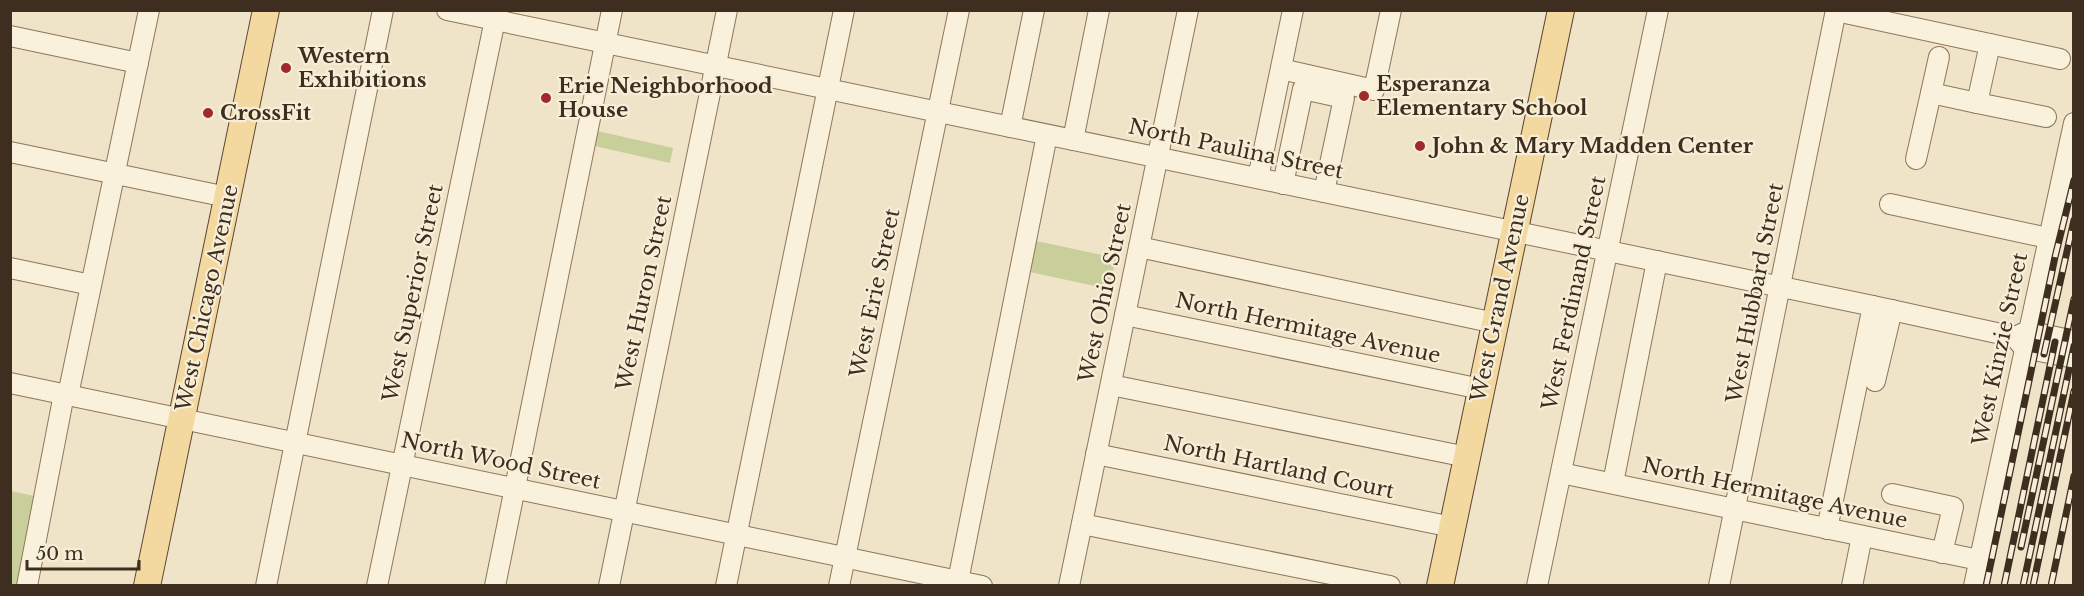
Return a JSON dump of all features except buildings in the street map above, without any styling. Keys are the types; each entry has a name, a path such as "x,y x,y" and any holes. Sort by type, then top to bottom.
{"main road":[{"name":"West Chicago Avenue","path":"147,585 266,10"},
{"name":"West Grand Avenue","path":"1440,585 1561,11"}],"street":[{"path":"27,585 149,10"},
{"path":"267,585 383,10"},
{"name":"North Paulina Street","path":"447,10 496,15 605,43 1882,308 2022,339 2073,358"},
{"path":"495,585 612,10"},
{"name":"West Huron Street","path":"609,585 727,10"},
{"path":"726,585 844,10"},
{"name":"West Erie Street","path":"839,585 959,10"},
{"path":"1010,127 1034,10"},
{"path":"1072,140 1099,10"},
{"name":"West Ohio Street","path":"1069,585 1188,10"},
{"path":"1258,178 1293,10"},
{"path":"1281,69 1374,90 1391,10"},
{"name":"West Ferdinand Street","path":"1537,585 1658,10"},
{"path":"1836,11 2060,59"},
{"name":"West Hubbard Street","path":"1721,585 1836,11"},
{"name":"West Superior Street","path":"377,585 496,15"},
{"path":"10,36 138,63"},
{"path":"1977,103 1990,44"},
{"path":"1916,159 1939,57"},
{"path":"1284,184 1303,89 1344,98 1324,192"},
{"path":"1931,93 2046,117"},
{"name":"West Kinzie Street","path":"1974,585 2022,339 2048,238 2073,123"},
{"path":"958,583 1047,135"},
{"path":"10,152 228,197"},
{"path":"1890,204 2048,238"},
{"path":"1139,247 1495,323"},
{"path":"1613,483 1657,261"},
{"path":"10,268 91,285"},
{"path":"1875,381 1882,308"},
{"path":"1827,529 1882,308"},
{"name":"North Hermitage Avenue","path":"1125,315 1481,389"},
{"name":"North Paulina Street","path":"2022,339 2073,341"},
{"name":"North Wood Street","path":"10,383 737,534 958,583 982,585"},
{"path":"1111,385 1467,457"},
{"name":"North Hartland Court","path":"1096,454 1452,527"},
{"name":"North Hermitage Avenue","path":"1561,473 1979,560"},
{"path":"1892,494 1953,507 1942,553"},
{"path":"1082,524 1390,585"},
{"path":"1852,585 1862,536"}],"green space":[{"path":"593,130 673,148 670,163 590,145"},
{"path":"1032,240 1116,258 1109,289 1025,271"},
{"path":"11,491 39,497 20,585 11,586"}],"railway":[{"path":"1986,586 2055,257 2074,180"},
{"path":"2044,354 2074,220"},
{"path":"2021,547 2074,299"},
{"path":"2004,586 2055,342"},
{"path":"2023,586 2074,346"},
{"path":"2033,586 2074,391"},
{"path":"2051,586 2074,476"}],"place":[{"name":"Western Exhibitions","path":"286,68"},
{"name":"Esperanza Elementary School","path":"1364,96"},
{"name":"Erie Neighborhood House","path":"546,98"},
{"name":"CrossFit","path":"208,113"},
{"name":"John & Mary Madden Center","path":"1420,146"}]}
